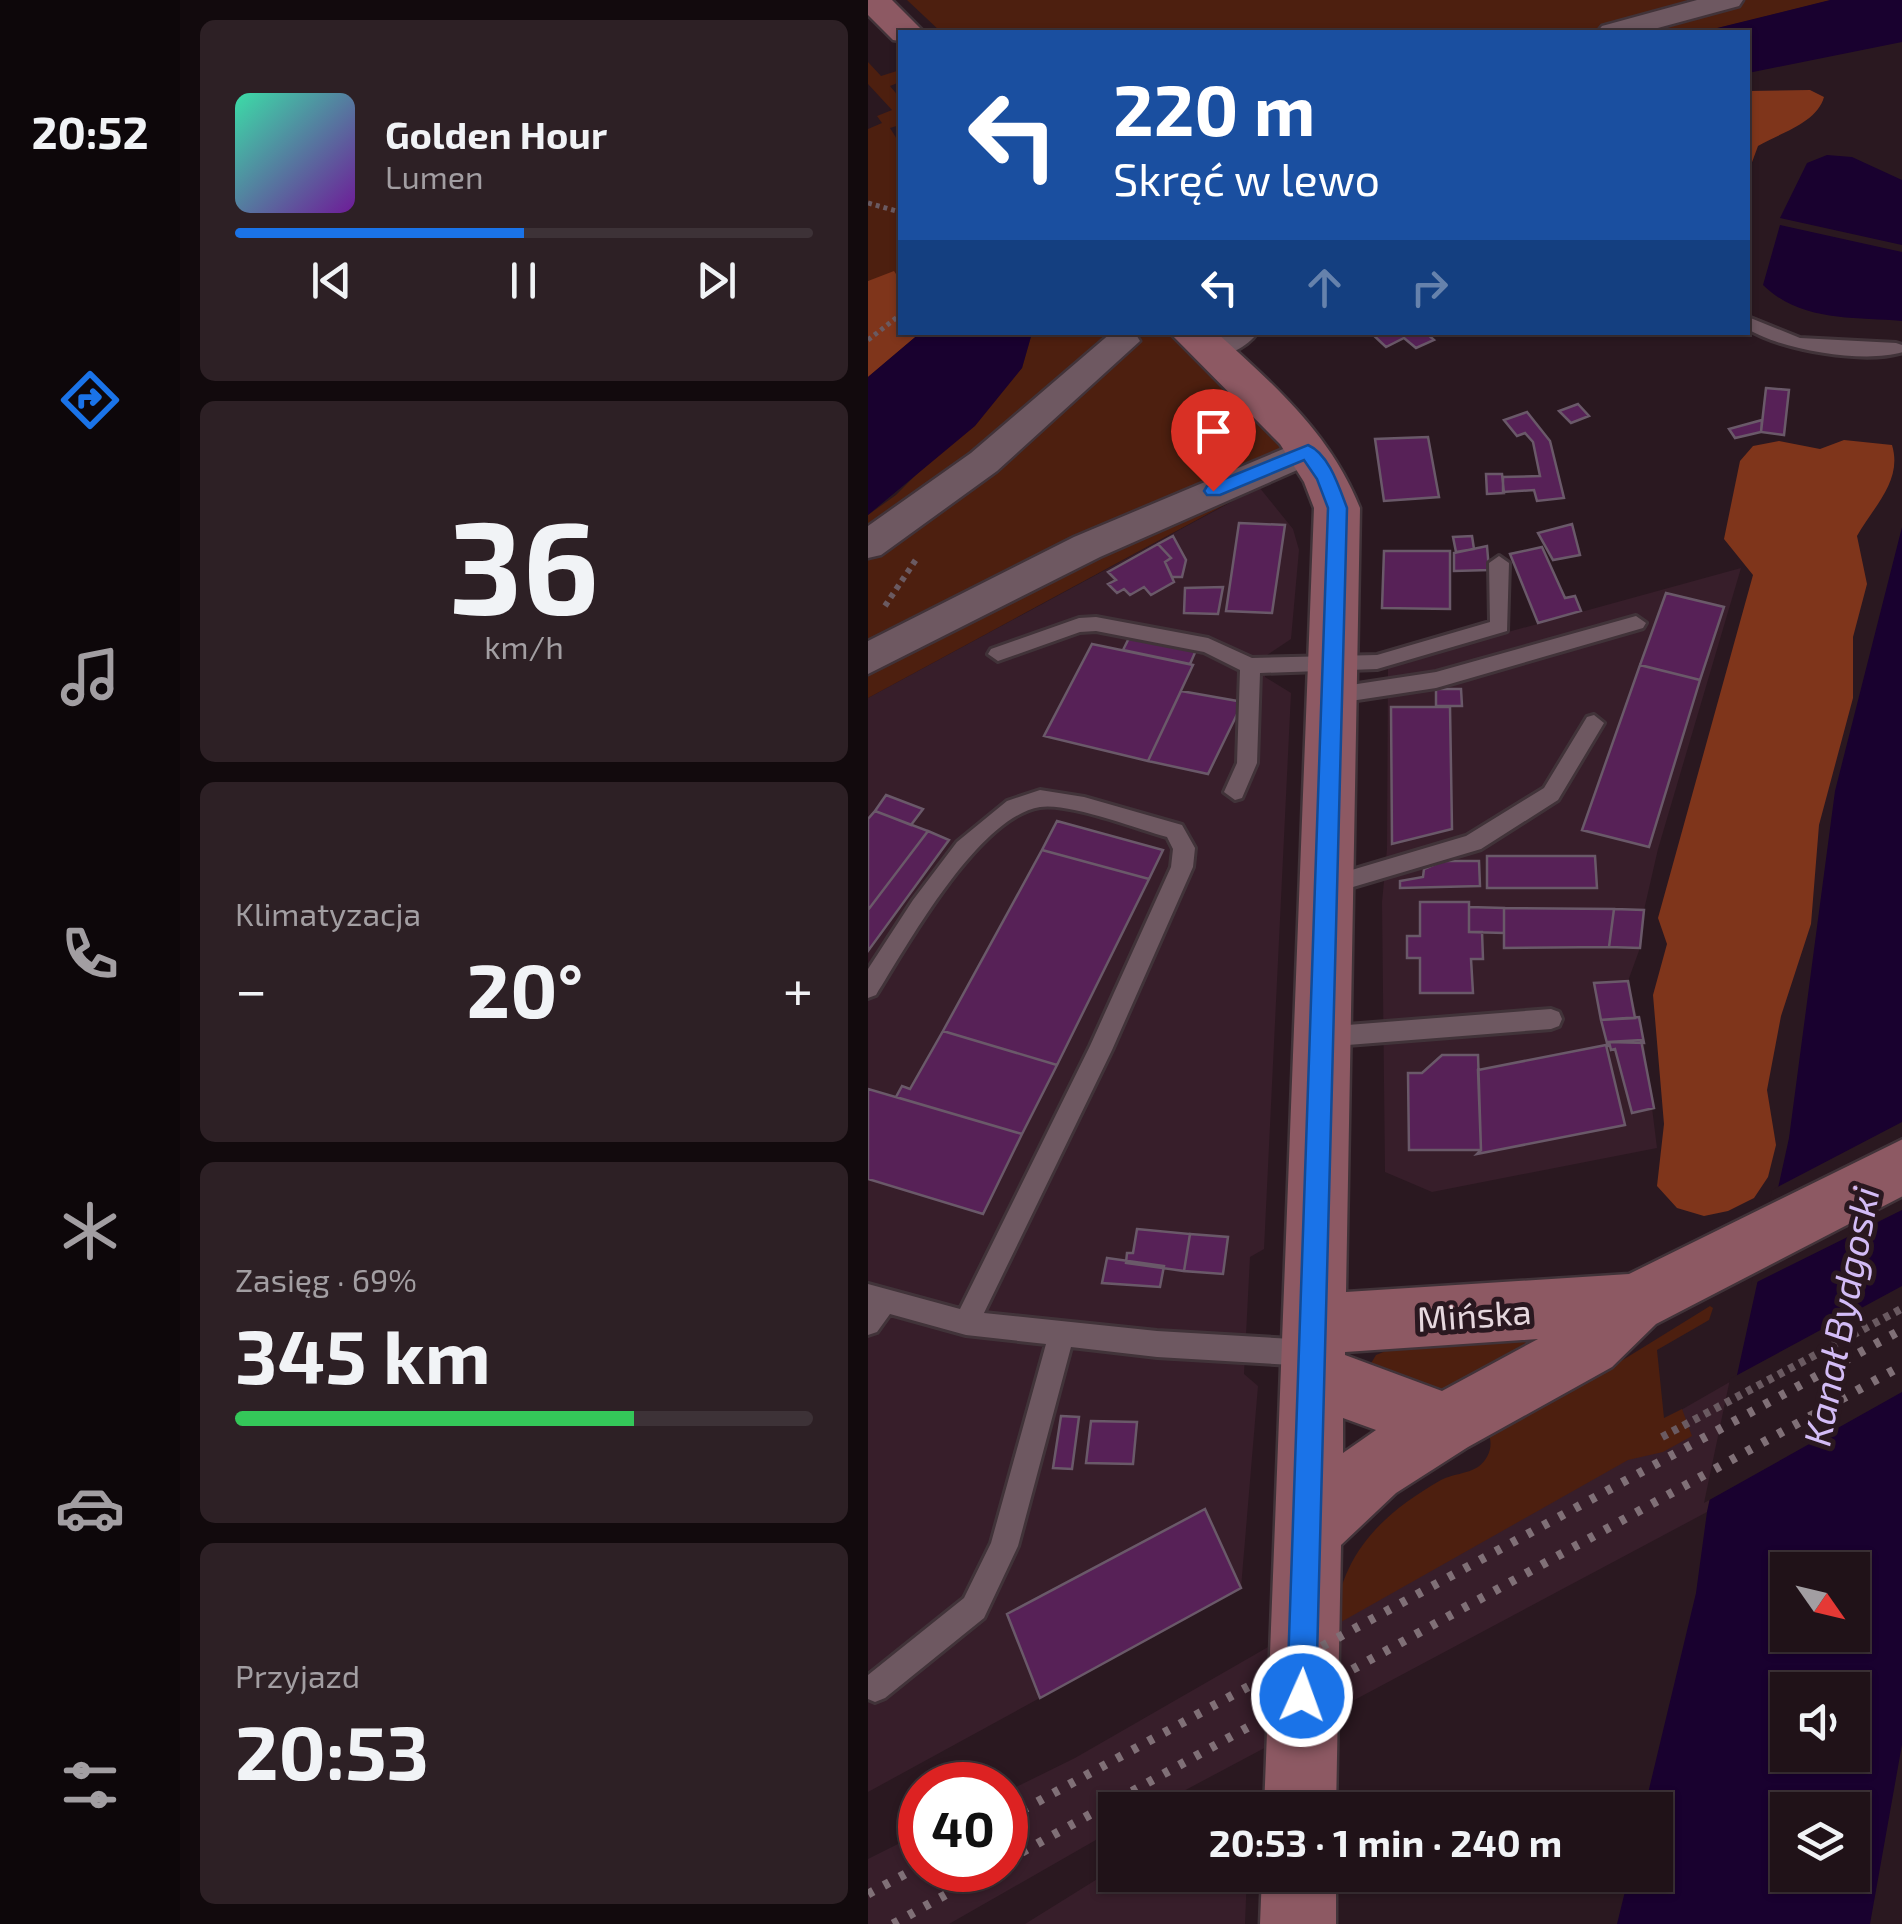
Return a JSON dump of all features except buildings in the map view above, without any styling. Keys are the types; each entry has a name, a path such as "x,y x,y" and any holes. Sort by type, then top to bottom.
{"street":[{"path":"872,0 904,30"},
{"path":"1619,30 1728,0"},
{"path":"1213,338 1308,451 1326,478 1337,508 1300,1792"},
{"path":"868,545 984,462 1123,341"},
{"path":"868,659 1087,547 1308,451"},
{"name":"Mińska","path":"1306,1532 1373,1470 1445,1424 1590,1345 1655,1293 1902,1166"},
{"name":"Mińska","path":"1314,1351 1655,1293"},
{"path":"1314,1351 1445,1424"},
{"path":"1298,1924 1299,1892"}],"lane":[{"path":"1750,323 1767,335 1804,346 1896,349"},
{"path":"1331,681 1377,662 1500,626 1499,563"},
{"path":"998,654 1080,624 1096,624 1208,645 1250,666 1331,681 1436,680 1636,624"},
{"path":"1235,792 1247,763 1250,666"},
{"path":"1326,886 1474,843 1551,794 1594,723"},
{"path":"868,988 965,846 1014,805 1044,797 1174,830 1184,848 1182,867 1100,1050 966,1323"},
{"path":"1322,1037 1552,1020"},
{"path":"868,1322 876,1299 966,1323 1265,1353 1314,1351"},
{"path":"875,1688 974,1608 1004,1546 1062,1334"}],"path":[{"path":"868,203 898,211"},
{"path":"868,340 898,317"},
{"path":"1662,1438 1902,1308"}],"shaded area":[{"path":"907,0 1832,0 1710,30 939,30"},
{"path":"868,62 881,76 898,71 898,83 890,86 898,96 898,126 890,128 898,141 898,335 918,335 868,377 868,129 882,123 877,116 892,110 868,84"},
{"path":"1810,90 1824,97 1806,121 1758,146 1750,168 1750,91"},
{"path":"894,271 898,277 898,335 918,335 868,377 868,281"},
{"path":"1031,335 1192,335 1313,457 868,698 868,515 896,495 1022,368"},
{"path":"1844,440 1892,445 1893,470 1885,493 1857,536 1867,584 1853,637 1853,698 1819,825 1811,924 1781,1016 1767,1090 1776,1145 1768,1177 1754,1198 1728,1211 1704,1216 1677,1208 1657,1186 1664,1124 1653,995 1667,944 1658,918 1753,575 1724,539 1740,461 1753,446 1779,441 1820,449"},
{"path":"1259,487 1293,529 1299,550 1291,639 1267,655 1265,677 1291,693 1264,1249 1250,1257 1244,1374 1258,1386 1241,1588 923,1762 898,1762 898,1776 868,1792 868,698"},
{"path":"1741,568 1658,849 1640,948 1628,981 1644,1043 1657,1148 1432,1192 1385,1172 1382,902 1387,849 1388,665"},
{"path":"1710,1306 1713,1308 1709,1320 1657,1350 1664,1418 1682,1409 1692,1436 1663,1452 1628,1460 1334,1626 1338,1601 1354,1558 1399,1508 1441,1480 1478,1467 1489,1452 1488,1433 1613,1366"},
{"path":"1560,1326 1456,1397 1367,1370 1376,1355 1393,1348"},
{"path":"1735,1379 1707,1512 1182,1792 1098,1792 1098,1839 1028,1879 1028,1781 1075,1758"},
{"path":"898,1844 898,1892 1005,1892 949,1924 868,1924 868,1859"},
{"path":"1098,1879 1098,1892 1246,1892 1245,1924 1025,1924"}],"water":[{"path":"1830,0 1902,0 1902,42 1750,73 1750,30 1709,30"},
{"path":"1827,155 1852,157 1902,180 1902,245 1780,218 1807,163"},
{"path":"1780,225 1902,252 1902,321 1811,312 1778,297 1763,285"},
{"path":"918,335 1031,335 1022,368 975,426 868,515 868,377"},
{"name":"Kanał Bydgoski","path":"1902,527 1903,1739 1870,1924 1617,1924 1625,1892 1673,1892 1673,1792 1648,1792 1696,1593 1707,1512 1789,1138 1835,791"}],"pier":[{"path":"1902,1122 1902,1210 1751,1285 1772,1190"},
{"path":"1902,1286 1902,1392 1704,1503 1730,1379"}],"railway":[{"path":"1028,1807 1903,1329"},
{"path":"1028,1849 1903,1365"},
{"path":"868,1894 898,1878"},
{"path":"893,1924 950,1892"}],"route":[{"path":"1213,491 1308,451 1320,466 1337,508 1318,1256 1302,1696"}]}
